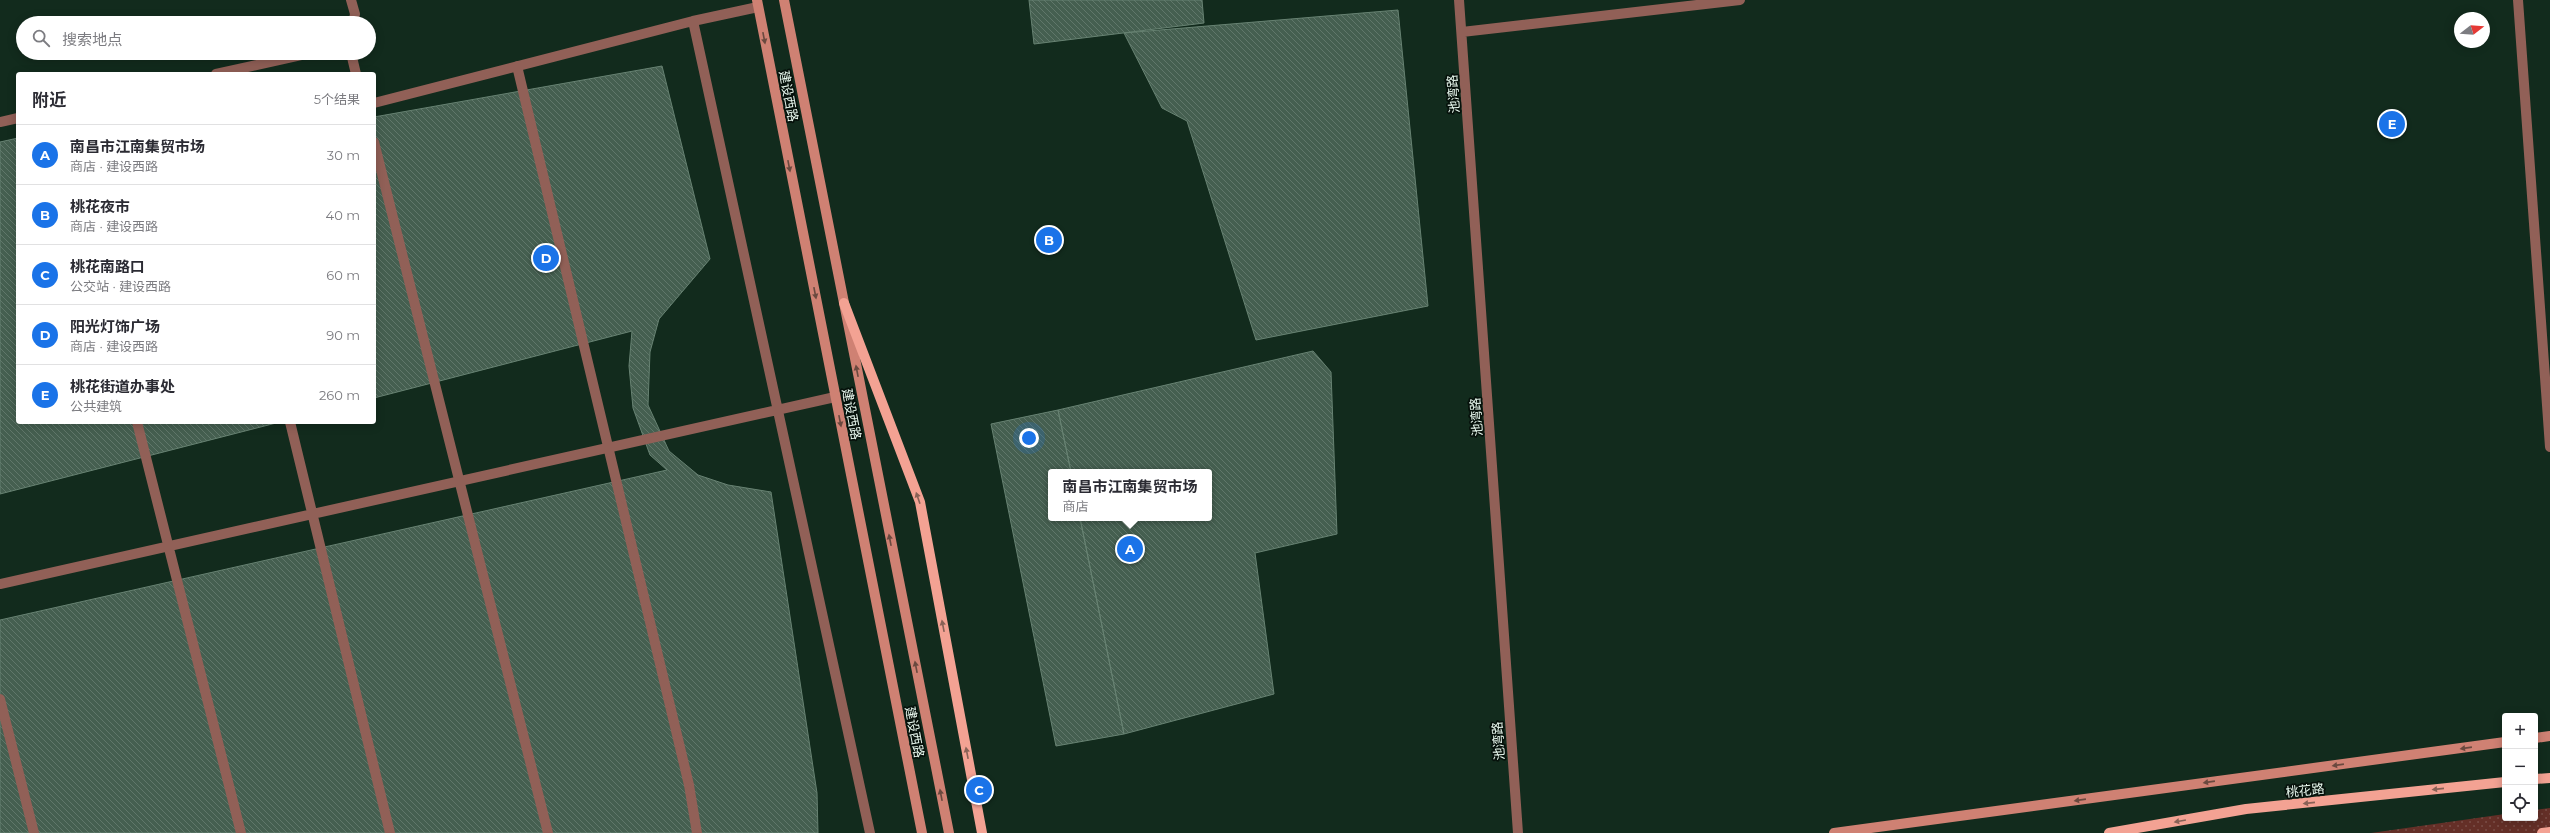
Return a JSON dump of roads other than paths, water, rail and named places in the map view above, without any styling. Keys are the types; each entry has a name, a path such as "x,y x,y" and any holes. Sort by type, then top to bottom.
{"main road":[{"name":"建设西路","path":"784,0 949,833"},
{"name":"建设西路","path":"757,4 922,833"},
{"path":"844,303 920,502 982,833"},
{"path":"2538,738 2550,736"},
{"path":"1834,833 2502,742"},
{"path":"2538,779 2550,778"},
{"name":"桃花路","path":"2109,833 2246,809 2502,782"},
{"path":"2542,833 2550,832"}],"street":[{"path":"351,0 355,16"},
{"name":"池湾路","path":"1459,0 1518,833"},
{"path":"1462,32 1740,0"},
{"path":"2518,0 2550,447"},
{"path":"376,102 757,4"},
{"path":"693,21 870,833"},
{"path":"225,72 279,60"},
{"path":"353,60 356,72"},
{"path":"517,66 689,785 697,833"},
{"path":"0,122 16,118"},
{"path":"376,150 548,833"},
{"path":"0,584 835,397"},
{"path":"138,424 241,833"},
{"path":"290,424 390,833"},
{"path":"0,699 34,833"}],"place":[{"name":"桃花街道办事处","path":"2392,124"},
{"name":"桃花夜市","path":"1049,240"},
{"name":"阳光灯饰广场","path":"546,258"},
{"name":"南昌市江南集贸市场","path":"1130,549"},
{"name":"桃花南路口","path":"979,790"}]}
